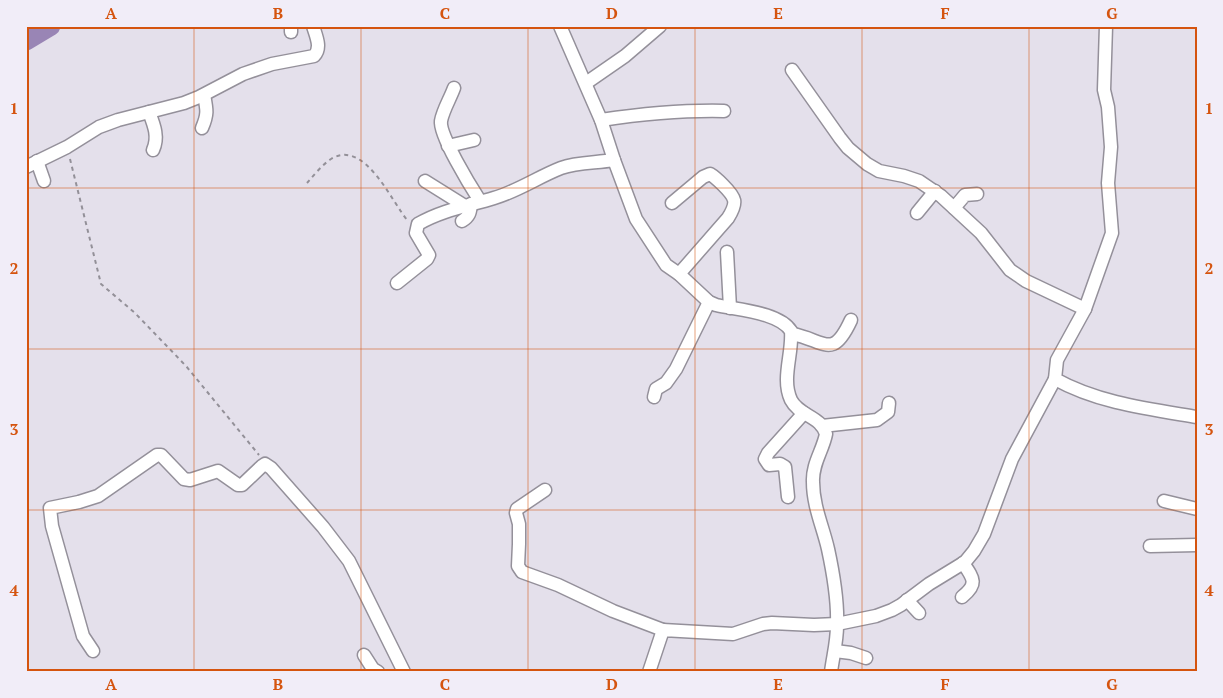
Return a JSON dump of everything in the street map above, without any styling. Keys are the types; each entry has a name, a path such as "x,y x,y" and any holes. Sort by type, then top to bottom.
{"street":[{"path":"44,181 32,164 67,147 99,127 118,120 184,104 243,74 260,68 314,56 318,52 319,47 313,26"},
{"path":"560,26 602,120 614,160 636,219 662,260 709,302 777,319 788,326 792,334 788,391 797,409 814,418 822,426 826,434 813,471 813,492 828,549 837,624 831,672"},
{"path":"586,83 625,56 660,26"},
{"path":"545,490 517,509 516,514 519,524 518,566 520,570 526,574 558,585 613,611 663,630 733,634 763,624 837,624 876,616 892,610 963,563 974,551 984,534 1012,459 1055,380 1056,360 1085,309 1112,233 1108,183 1112,147 1108,107 1104,90 1106,26"},
{"path":"792,70 840,138 848,148 867,164 879,171 919,181 935,192 981,233 1010,270 1026,281 1085,309"},
{"path":"454,88 441,122 442,131 472,204 470,215 462,221"},
{"path":"202,128 207,116 204,95"},
{"path":"602,120 656,113 724,111"},
{"path":"150,112 156,135 156,143 153,150"},
{"path":"448,146 474,140"},
{"path":"397,283 428,259 429,255 416,233 418,224 433,215 524,187 574,164 614,160"},
{"path":"672,203 703,177 710,174 732,194 734,199 734,209 728,218 679,274"},
{"path":"425,181 472,204"},
{"path":"917,213 935,192"},
{"path":"954,208 965,195 977,194"},
{"path":"728,252 730,308"},
{"path":"654,398 656,389 666,383 676,369 709,302"},
{"path":"792,334 808,338 820,344 834,345 840,341 851,320"},
{"path":"1055,380 1114,402 1197,417"},
{"path":"822,426 877,420 888,412 889,403"},
{"path":"788,497 785,467 780,464 768,465 765,459 768,453 804,412"},
{"path":"93,651 83,636 52,526 50,508 74,504 98,496 156,455 164,457 184,479 190,480 218,472 238,485 244,484 262,466 268,465 349,561 402,668 379,672 373,669 364,655"},
{"path":"1164,501 1197,509"},
{"path":"1150,546 1197,545"},
{"path":"962,597 971,589 973,582 972,576 963,563"},
{"path":"907,600 919,613"},
{"path":"649,672 663,630"},
{"path":"835,651 851,653 866,658"}],"path":[{"path":"67,147 101,284 135,313 180,360 268,465"},
{"path":"307,183 332,158 346,155 356,158 376,175 406,220 418,224"}],"waterway":[{"path":"26,41 51,26"}]}
